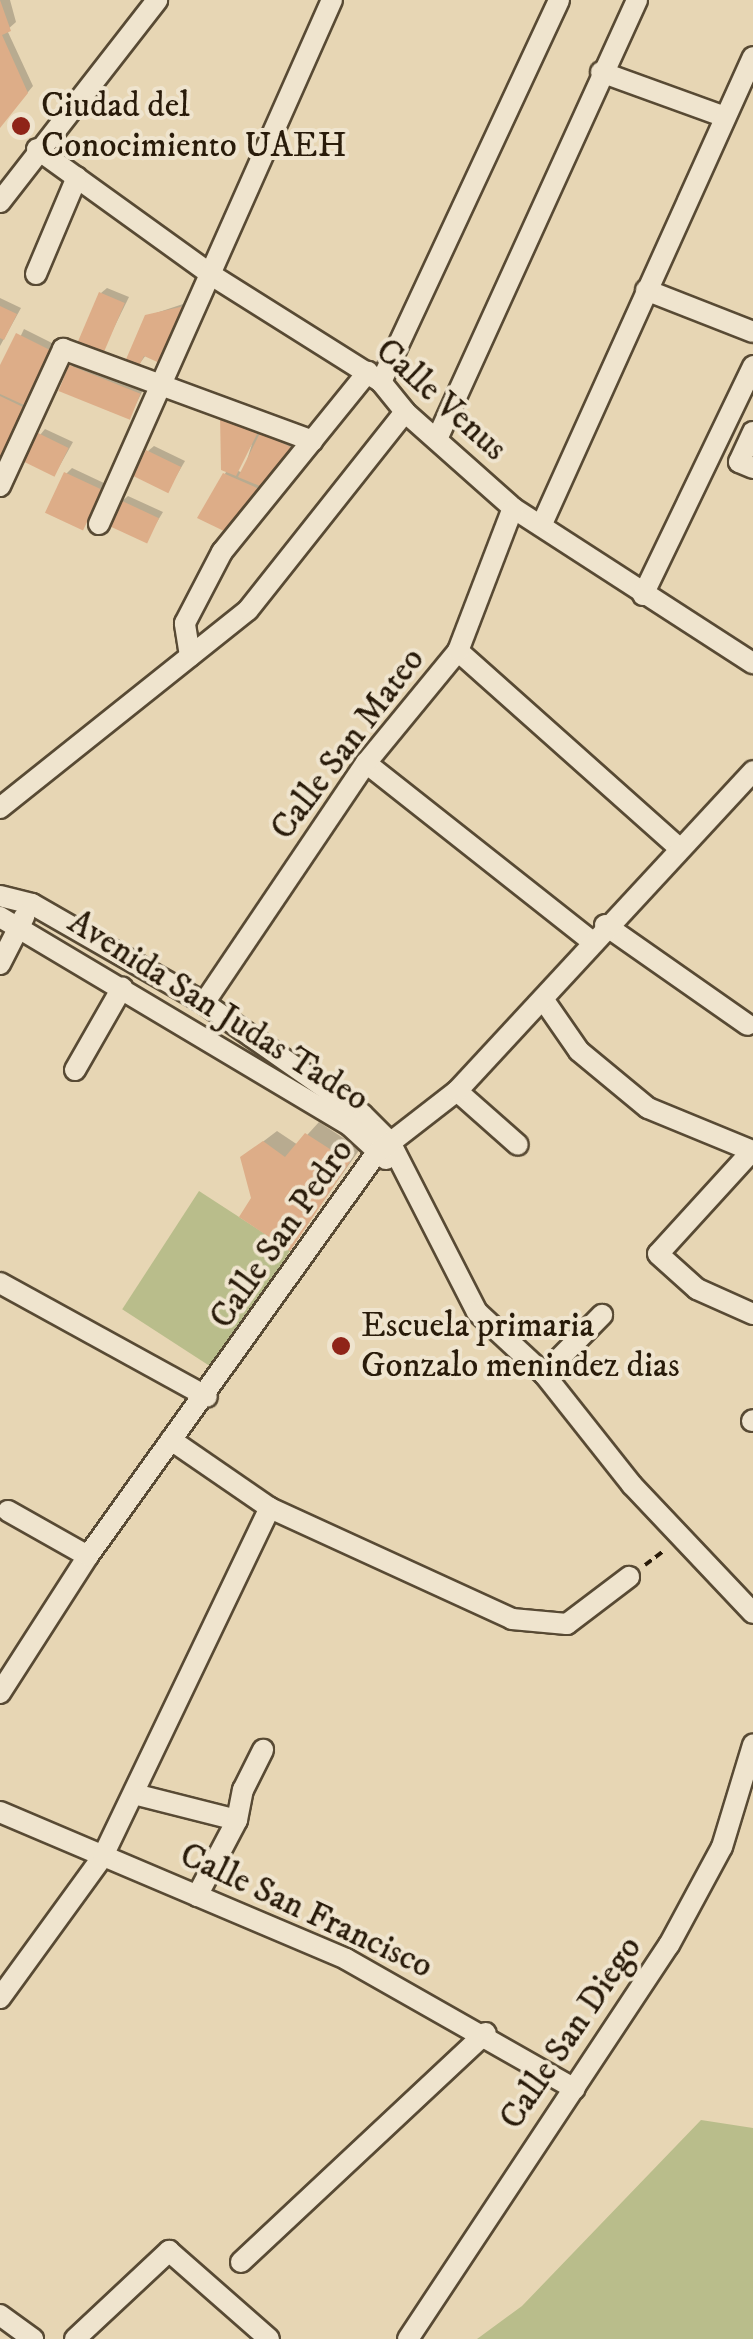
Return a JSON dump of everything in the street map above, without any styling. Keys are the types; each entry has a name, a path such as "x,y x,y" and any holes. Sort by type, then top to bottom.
{"street":[{"path":"0,202 37,149 157,0"},
{"path":"99,524 213,276 332,0"},
{"path":"190,656 185,623 222,552 313,441 374,377 559,0"},
{"path":"437,440 636,0"},
{"path":"542,524 753,57"},
{"path":"601,72 725,118"},
{"name":"Calle Venus","path":"37,149 213,276 374,377 406,412 514,508 753,663"},
{"path":"36,274 77,177"},
{"path":"646,290 753,332"},
{"path":"1,486 63,349 313,441"},
{"path":"643,595 753,366"},
{"path":"0,808 248,610 406,412"},
{"path":"746,465 753,432"},
{"name":"Calle San Mateo","path":"204,1003 366,763 458,651 514,508"},
{"path":"458,651 679,848"},
{"path":"366,763 594,943"},
{"name":"Calle San Pedro","path":"0,1694 88,1556 384,1148 458,1091 594,943 605,924 753,770"},
{"name":"Avenida San Judas Tadeo","path":"0,896 32,904 204,1003 362,1114 396,1166 477,1312 544,1374 682,1538 753,1613"},
{"path":"0,964 9,922 32,904"},
{"name":"Avenida San Judas Tadeo","path":"9,922 384,1148"},
{"path":"605,924 748,1024"},
{"path":"76,1070 122,988"},
{"path":"543,999 579,1051 648,1108 752,1151 658,1254 698,1289 753,1314"},
{"path":"458,1091 518,1145"},
{"path":"0,1283 207,1397"},
{"path":"544,1374 602,1316"},
{"path":"171,1440 270,1508 512,1619 554,1627 629,1577"},
{"path":"0,1998 103,1856 270,1508"},
{"path":"8,1511 88,1556"},
{"name":"Calle San Diego","path":"408,2339 669,1945 722,1847 753,1745"},
{"path":"197,1896 238,1820 243,1790 263,1750"},
{"path":"134,1794 238,1820"},
{"name":"Calle San Francisco","path":"0,1812 346,1959 486,2033 575,2089"},
{"path":"242,2262 486,2033"},
{"path":"75,2339 169,2251 269,2339"}],"path":[{"path":"629,1577 682,1538"}],"green space":[{"path":"199,1191 290,1250 214,1369 122,1309"},
{"path":"701,2120 753,2128 753,2339 477,2339 522,2306"}],"building":[{"path":"0,0 11,31 2,35 28,93 0,128"},
{"path":"99,292 125,303 102,357 76,346"},
{"path":"189,305 164,365 144,356 137,370 124,364 145,315"},
{"path":"0,306 17,314 4,340 0,338"},
{"path":"16,333 50,350 24,405 0,394 0,365"},
{"path":"69,365 140,394 130,420 59,391"},
{"path":"0,396 23,407 0,459"},
{"path":"220,414 258,432 236,476 221,470"},
{"path":"38,433 69,448 55,477 24,462"},
{"path":"260,433 297,450 267,489 238,477"},
{"path":"146,450 181,467 168,493 133,476"},
{"path":"64,472 102,490 83,531 45,513"},
{"path":"223,473 266,492 228,533 197,518"},
{"path":"120,500 159,518 147,544 108,525"},
{"path":"305,1133 350,1162 290,1251 239,1217 251,1198 240,1157 263,1141 285,1157"}],"place":[{"name":"Ciudad del Conocimiento UAEH","path":"21,126"},
{"name":"Escuela primaria Gonzalo menindez dias","path":"341,1346"}]}
